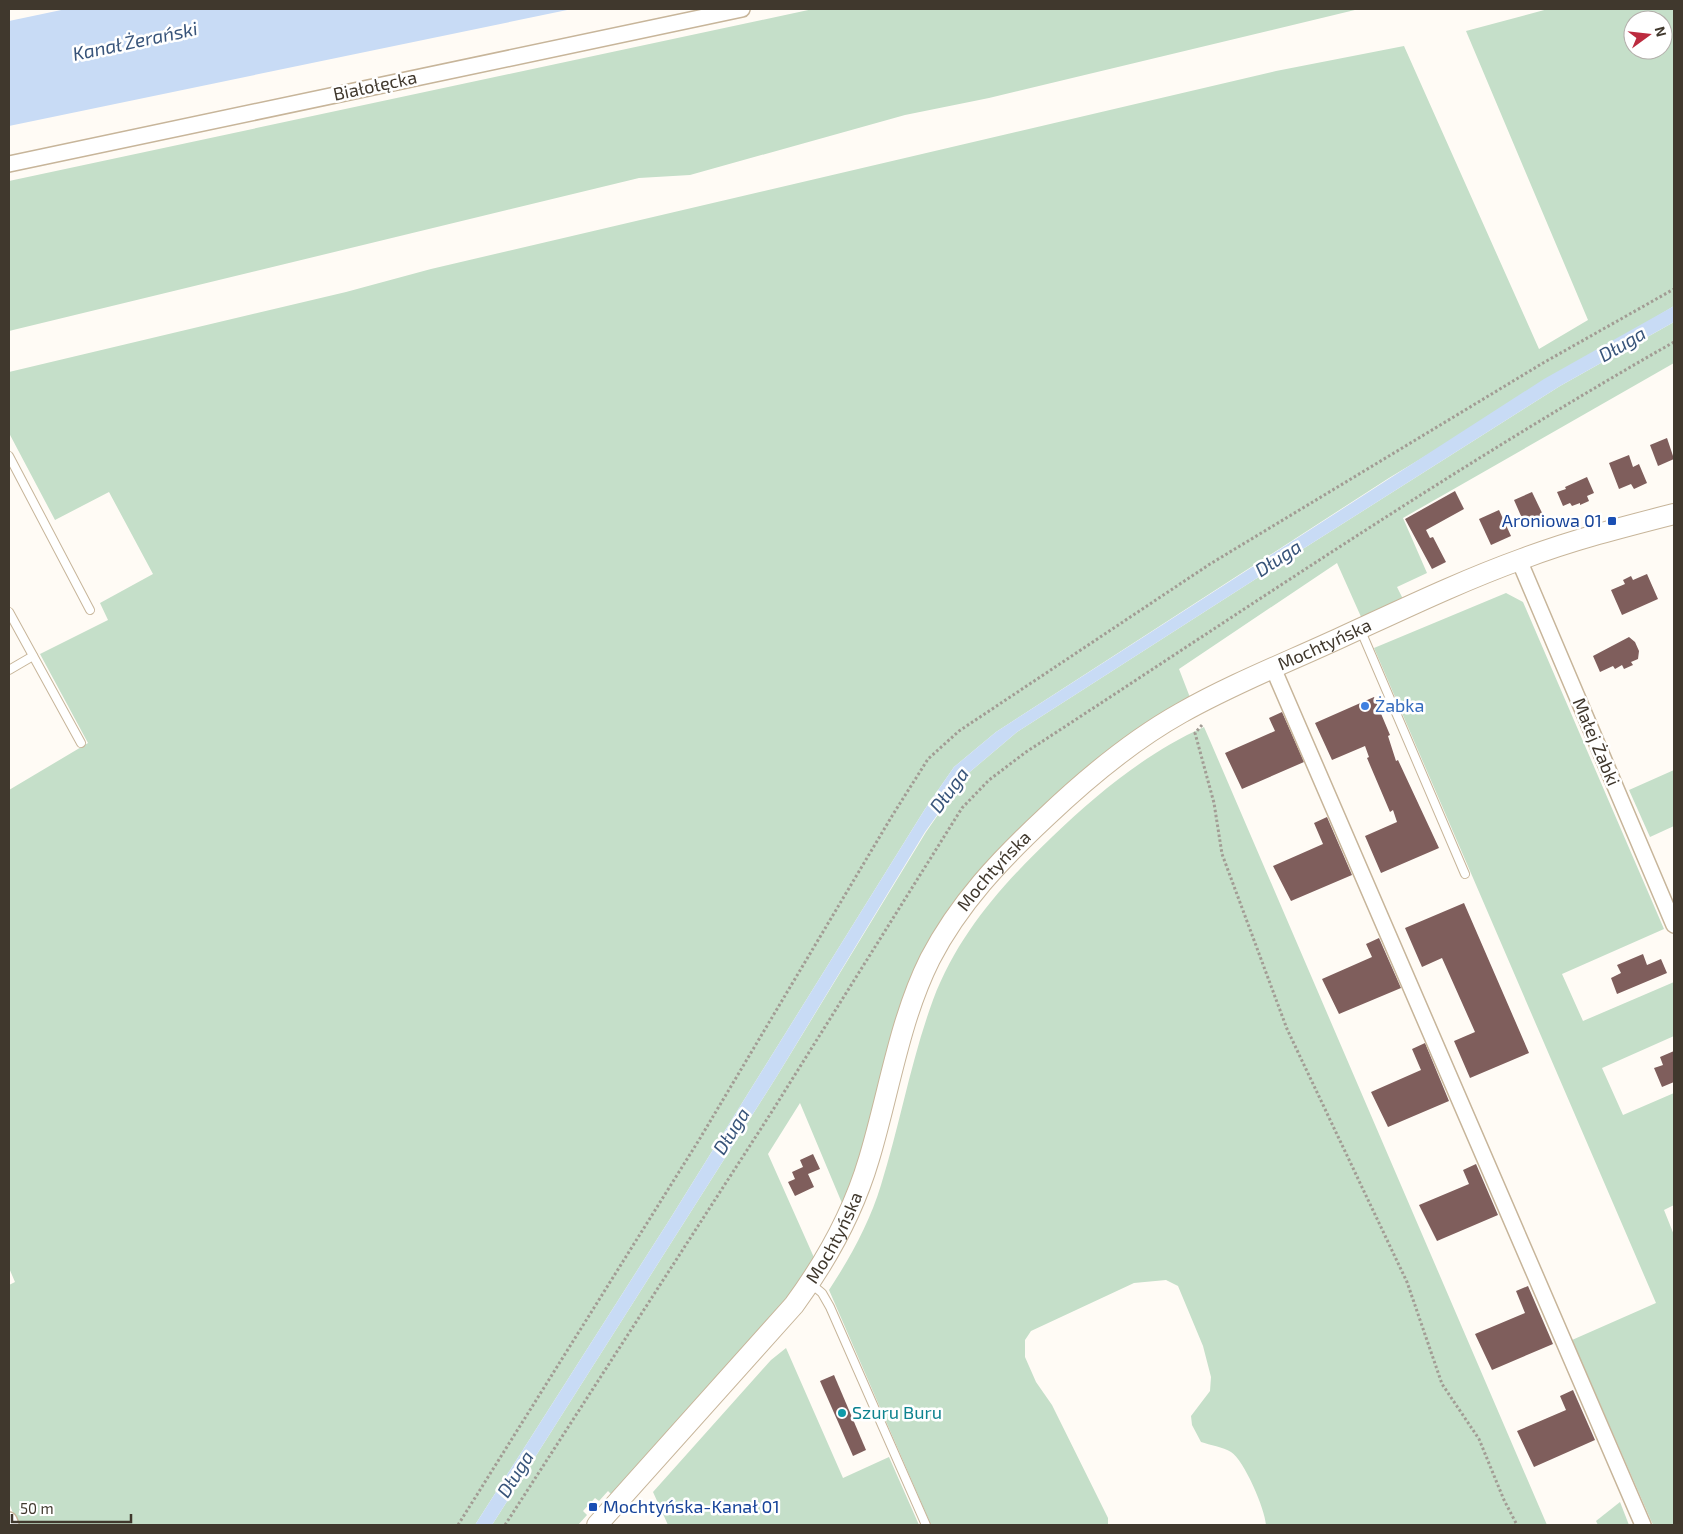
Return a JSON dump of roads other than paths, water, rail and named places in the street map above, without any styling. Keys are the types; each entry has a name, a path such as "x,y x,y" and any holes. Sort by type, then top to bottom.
{"street":[{"name":"Białołęcka","path":"9,164 742,9"},
{"name":"Mochtyńska","path":"597,1525 788,1312 810,1283 837,1239 853,1205 868,1160 916,991 948,927 973,892 1000,860 1050,813 1124,751 1180,714 1273,668 1519,560 1559,546 1674,514"},
{"name":"Małej Żabki","path":"1519,560 1674,925"},
{"path":"1273,668 1643,1525"},
{"path":"9,1520 11,1525"}],"lane":[{"path":"9,456 90,610"},
{"path":"9,612 81,743"},
{"path":"1360,629 1465,874"},
{"path":"9,670 33,656"},
{"path":"810,1283 822,1293 830,1307 926,1525"}],"water":[{"name":"Kanał Żerański","path":"66,9 572,9 9,126 9,21"},
{"name":"Długa","path":"1674,306 1674,322 1560,386 1287,559 1017,732 965,776 925,832 777,1076 492,1525 475,1525 670,1219 925,809 954,767 996,732 1544,379"}],"place":[{"name":"Aroniowa 01","path":"1612,521"},
{"name":"Żabka","path":"1365,706"},
{"name":"Szuru Buru","path":"842,1413"},
{"name":"Mochtyńska-Kanał 01","path":"593,1507"}]}
